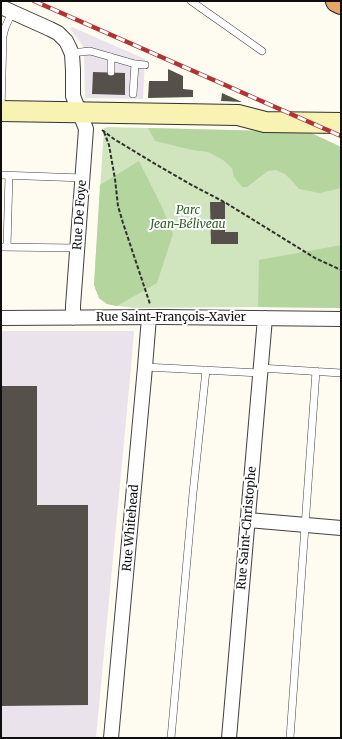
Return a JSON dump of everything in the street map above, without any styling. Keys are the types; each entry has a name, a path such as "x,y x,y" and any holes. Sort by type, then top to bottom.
{"highway":[{"path":"337,1 341,3"}],"main road":[{"path":"1,111 238,115 263,110 341,112"},
{"path":"238,115 265,122 341,123"}],"street":[{"path":"6,10 58,33 66,41 71,53"},
{"name":"Rue De Foye","path":"71,53 73,63 73,96 86,129 73,318"},
{"name":"Rue Saint-François-Xavier","path":"1,318 73,318 150,312 265,318 341,319"},
{"name":"Rue Whitehead","path":"111,738 150,312"},
{"name":"Rue Saint-Christophe","path":"230,738 265,318"},
{"path":"248,520 341,528"}],"lane":[{"path":"191,1 262,51"},
{"path":"1,111 3,36 6,10"},
{"path":"71,53 90,51 135,64 145,65"},
{"path":"111,57 111,72"},
{"path":"133,94 135,64"},
{"path":"78,248 4,247 5,175 83,178"},
{"path":"145,367 206,370 316,371 341,373"},
{"path":"171,738 193,493 206,370"},
{"path":"290,738 316,371"}],"path":[{"path":"150,312 122,223 109,145 103,130 114,139 152,162 226,203 315,258 341,270"}],"shaded area":[{"path":"72,27 145,59 143,99 85,98 83,46 70,29"},
{"path":"1,331 134,331 96,738 1,738"}],"green space":[{"name":"Parc Jean-Béliveau","path":"104,128 309,132 341,147 341,308 135,308 107,304 99,298 94,285"},
{"path":"148,128 309,132 341,147 341,188 320,193 299,189 285,174 276,170 268,171 247,187 242,187 234,177 232,168 223,160 208,152 192,150 155,141"},
{"path":"139,161 161,205 173,234 157,283 117,306 107,304 99,298 94,285 100,185"},
{"path":"341,245 341,308 258,307 259,260"}],"building":[{"path":"168,69 183,76 183,89 193,90 193,97 148,98 149,81 168,81"},
{"path":"93,72 125,73 125,95 92,94"},
{"path":"222,93 242,102 221,101"},
{"path":"210,202 225,202 225,232 238,232 238,244 211,244"},
{"path":"1,386 37,386 37,505 88,505 88,705 1,706"}],"railway":[{"path":"34,1 341,136"}]}
